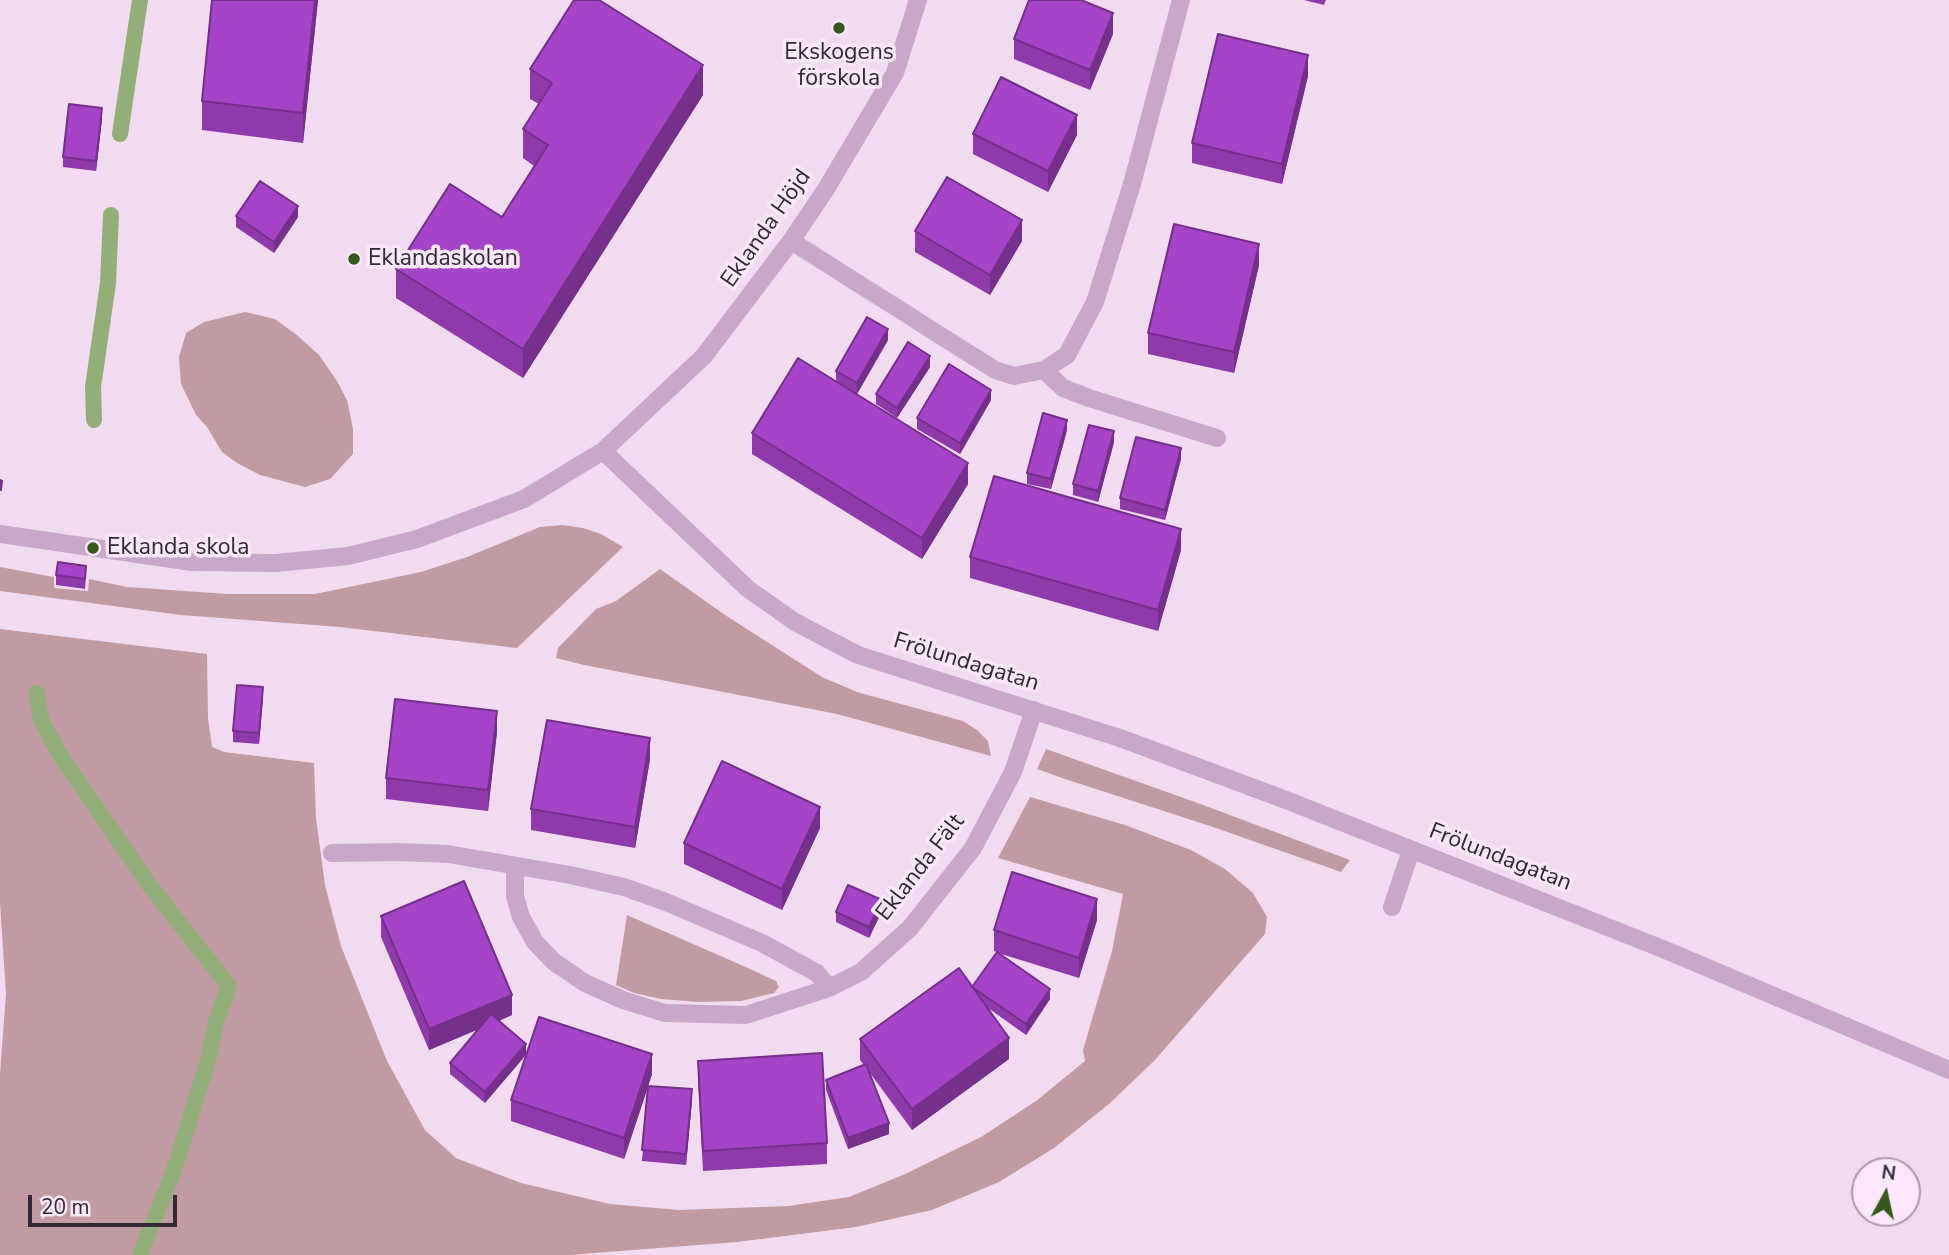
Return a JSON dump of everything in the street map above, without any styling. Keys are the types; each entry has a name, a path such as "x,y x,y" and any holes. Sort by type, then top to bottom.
{"street":[{"name":"Eklanda Höjd","path":"603,451 704,356 791,241 826,189 895,73 918,0"},
{"path":"791,241 995,370 1014,376 1044,370 1067,355 1095,302 1132,184 1181,0"},
{"path":"1044,370 1063,388 1217,438"},
{"path":"0,534 192,562 276,564 348,556 417,539 524,499 603,451"},
{"name":"Frölundagatan","path":"603,451 748,589 795,622 858,655 1120,738 1286,800 1663,949 1949,1070"},
{"name":"Eklanda Fält","path":"515,866 515,896 521,917 535,942 554,962 585,983 623,1000 665,1013 746,1016 829,988 861,972 909,928 973,848 1013,772 1034,710"},
{"path":"1392,907 1411,850"},
{"path":"332,853 400,852 448,855 624,887 762,943 817,972 829,988"}],"shaded area":[{"path":"245,312 275,319 298,336 319,355 347,400 353,429 353,454 330,479 305,487 260,475 222,452 207,427 196,415 181,384 179,357 186,333 204,322"},
{"path":"562,525 601,534 623,547 517,648 340,627 181,615 0,591 0,567 54,577 54,588 88,591 89,579 127,587 228,594 315,594 421,572 467,557 540,527"},
{"path":"660,569 725,615 822,677 857,692 963,721 988,741 991,756 837,714 556,658 558,648 596,609 616,601"},
{"path":"0,629 207,654 208,718 212,747 224,752 314,763 316,818 325,885 341,946 387,1061 425,1130 456,1158 521,1183 610,1204 679,1210 788,1206 849,1197 903,1175 981,1137 1036,1101 1085,1061 1083,1050 1112,951 1123,894 998,858 1030,797 1125,825 1191,850 1225,869 1253,893 1267,917 1265,934 1155,1060 1109,1104 1054,1148 999,1182 932,1210 856,1227 737,1242 569,1255 0,1255 0,1074 6,994 0,903"},
{"path":"1046,749 1350,860 1341,872 1037,769"},
{"path":"627,915 776,981 779,987 774,993 741,1001 698,1002 661,999 634,993 616,985"}],"building":[{"path":"212,0 315,0 303,113 202,101"},
{"path":"574,0 599,0 703,65 523,349 396,269 450,184 502,217 548,145 523,129 552,83 530,69"},
{"path":"1029,0 1081,0 1113,13 1090,70 1014,39"},
{"path":"1218,34 1308,55 1282,164 1192,143"},
{"path":"1001,77 1077,115 1048,171 973,134"},
{"path":"69,104 102,108 96,161 63,157"},
{"path":"947,177 1022,220 990,275 915,231"},
{"path":"260,181 298,206 274,242 236,216"},
{"path":"1174,224 1259,244 1234,352 1148,333"},
{"path":"867,317 888,329 857,383 836,371"},
{"path":"908,342 930,356 897,408 876,394"},
{"path":"798,358 968,463 922,538 752,433"},
{"path":"949,364 991,390 960,443 917,418"},
{"path":"1043,413 1067,420 1051,479 1027,473"},
{"path":"1089,425 1114,431 1098,491 1073,484"},
{"path":"1136,437 1181,448 1165,510 1120,498"},
{"path":"994,476 1181,529 1158,610 970,557"},
{"path":"58,562 86,566 85,579 56,575"},
{"path":"237,685 263,687 259,733 233,731"},
{"path":"395,699 497,711 488,790 386,778"},
{"path":"547,720 650,738 635,827 531,809"},
{"path":"722,761 820,807 782,889 684,843"},
{"path":"1012,872 1097,899 1079,958 994,930"},
{"path":"464,881 512,995 429,1029 381,916"},
{"path":"848,885 882,900 869,927 836,912"},
{"path":"997,952 1050,989 1026,1024 972,987"},
{"path":"959,968 1009,1038 912,1109 860,1039"},
{"path":"491,1014 526,1044 485,1092 450,1063"},
{"path":"539,1017 652,1054 624,1138 511,1100"},
{"path":"822,1053 827,1143 703,1151 698,1061"},
{"path":"866,1064 889,1123 848,1138 826,1080"},
{"path":"648,1086 692,1089 686,1154 642,1150"}],"waterway":[{"path":"120,134 140,0"},
{"path":"94,420 93,387 108,283 111,215"},
{"path":"37,693 41,720 60,755 150,886 229,986 216,1022 208,1061 174,1170 140,1255"}],"place":[{"name":"Ekskogens förskola","path":"839,28"},
{"name":"Eklandaskolan","path":"354,259"},
{"name":"Eklanda skola","path":"93,548"}]}
